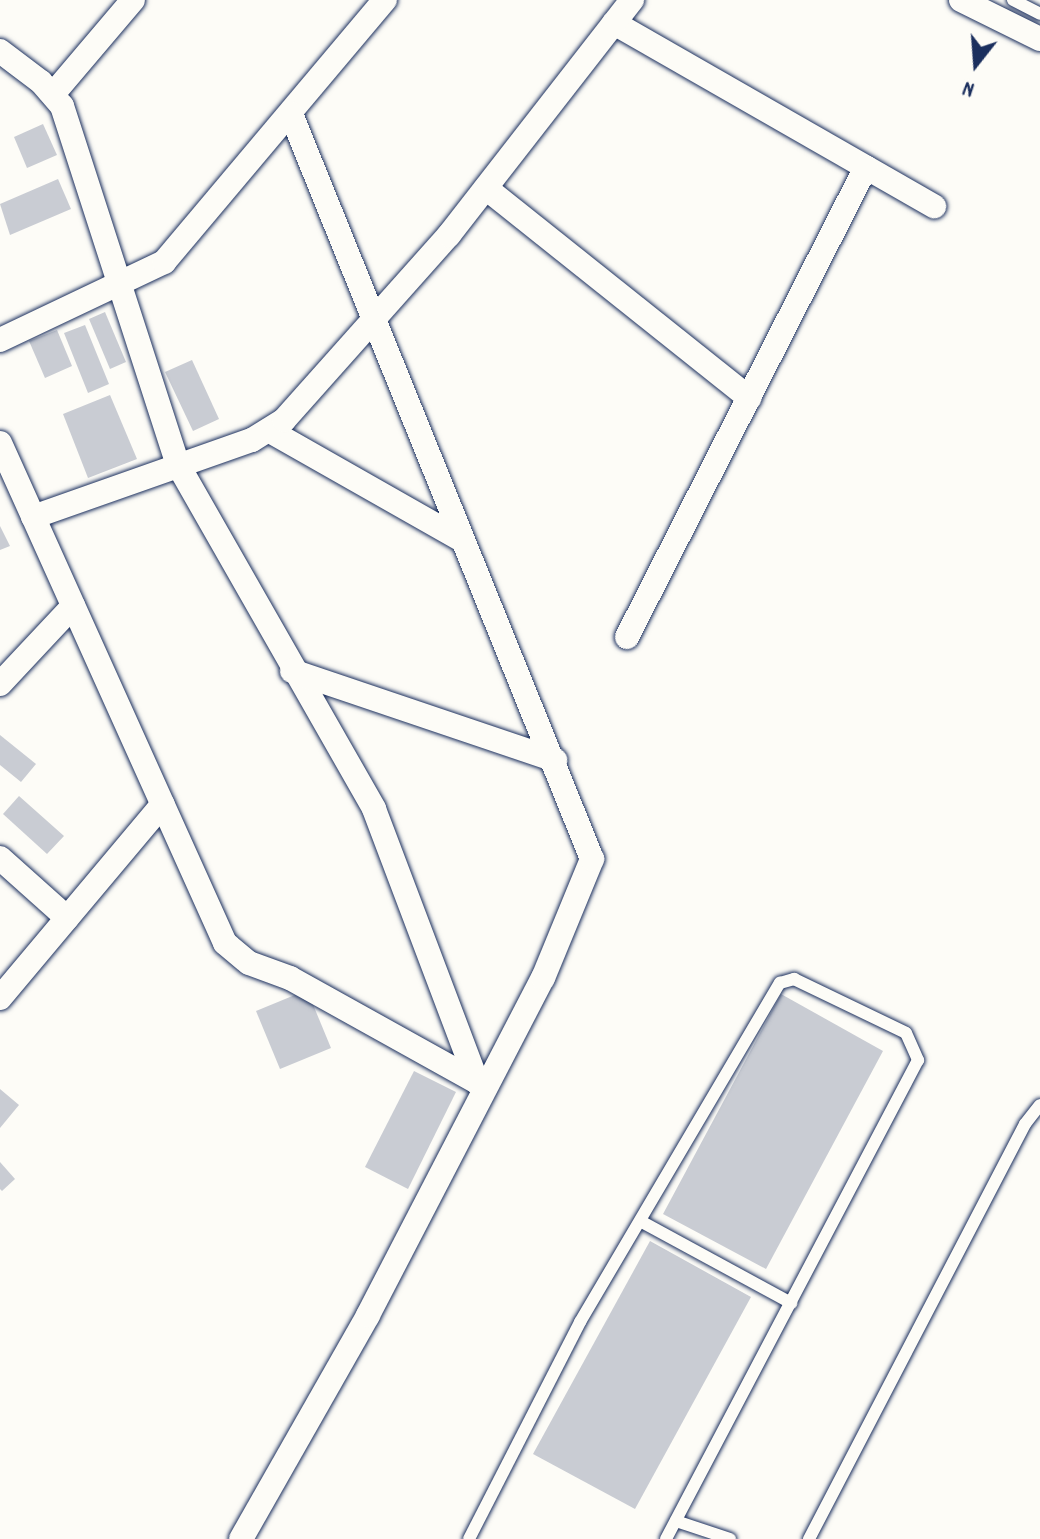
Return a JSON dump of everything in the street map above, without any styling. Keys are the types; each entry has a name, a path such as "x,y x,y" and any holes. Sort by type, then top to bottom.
{"street":[{"path":"54,93 133,0"},
{"path":"0,340 164,262 385,0"},
{"path":"33,517 270,431 375,324 486,188 632,0"},
{"path":"961,0 1040,39"},
{"path":"614,23 934,206"},
{"path":"0,51 54,93 177,463 292,671 374,809 481,1084"},
{"path":"241,1539 368,1315 481,1084 555,952 592,859 555,760 462,540 291,114"},
{"path":"627,637 866,167"},
{"path":"486,188 749,398"},
{"path":"270,431 462,540"},
{"path":"0,443 6,474 33,517 235,955 290,978 481,1084"},
{"path":"0,684 73,606"},
{"path":"292,671 555,760"},
{"path":"0,998 163,804"},
{"path":"0,858 67,918"}],"lane":[{"path":"1013,0 1040,14"},
{"path":"469,1539 580,1322 642,1222 780,983 794,979 813,985 906,1033 918,1051 916,1067 666,1539"},
{"path":"809,1539 1025,1124 1040,1105"},
{"path":"642,1222 791,1303"},
{"path":"676,1521 730,1539"}],"building":[{"path":"43,124 57,155 27,168 14,137"},
{"path":"58,179 71,209 10,235 0,204"},
{"path":"105,312 126,362 110,369 89,319"},
{"path":"85,325 109,384 88,393 64,333"},
{"path":"57,330 72,366 45,378 29,341"},
{"path":"192,360 219,419 193,431 165,372"},
{"path":"110,395 137,459 88,478 63,414"},
{"path":"0,526 10,546 0,550"},
{"path":"0,735 36,764 21,782 0,765"},
{"path":"19,796 64,836 47,854 3,814"},
{"path":"307,990 331,1048 280,1069 256,1011"},
{"path":"781,994 883,1051 766,1269 663,1214"},
{"path":"414,1071 456,1092 408,1189 365,1167"},
{"path":"0,1089 19,1105 0,1128"},
{"path":"0,1162 15,1179 2,1191 0,1189"},
{"path":"650,1241 751,1297 635,1509 533,1454"}]}
